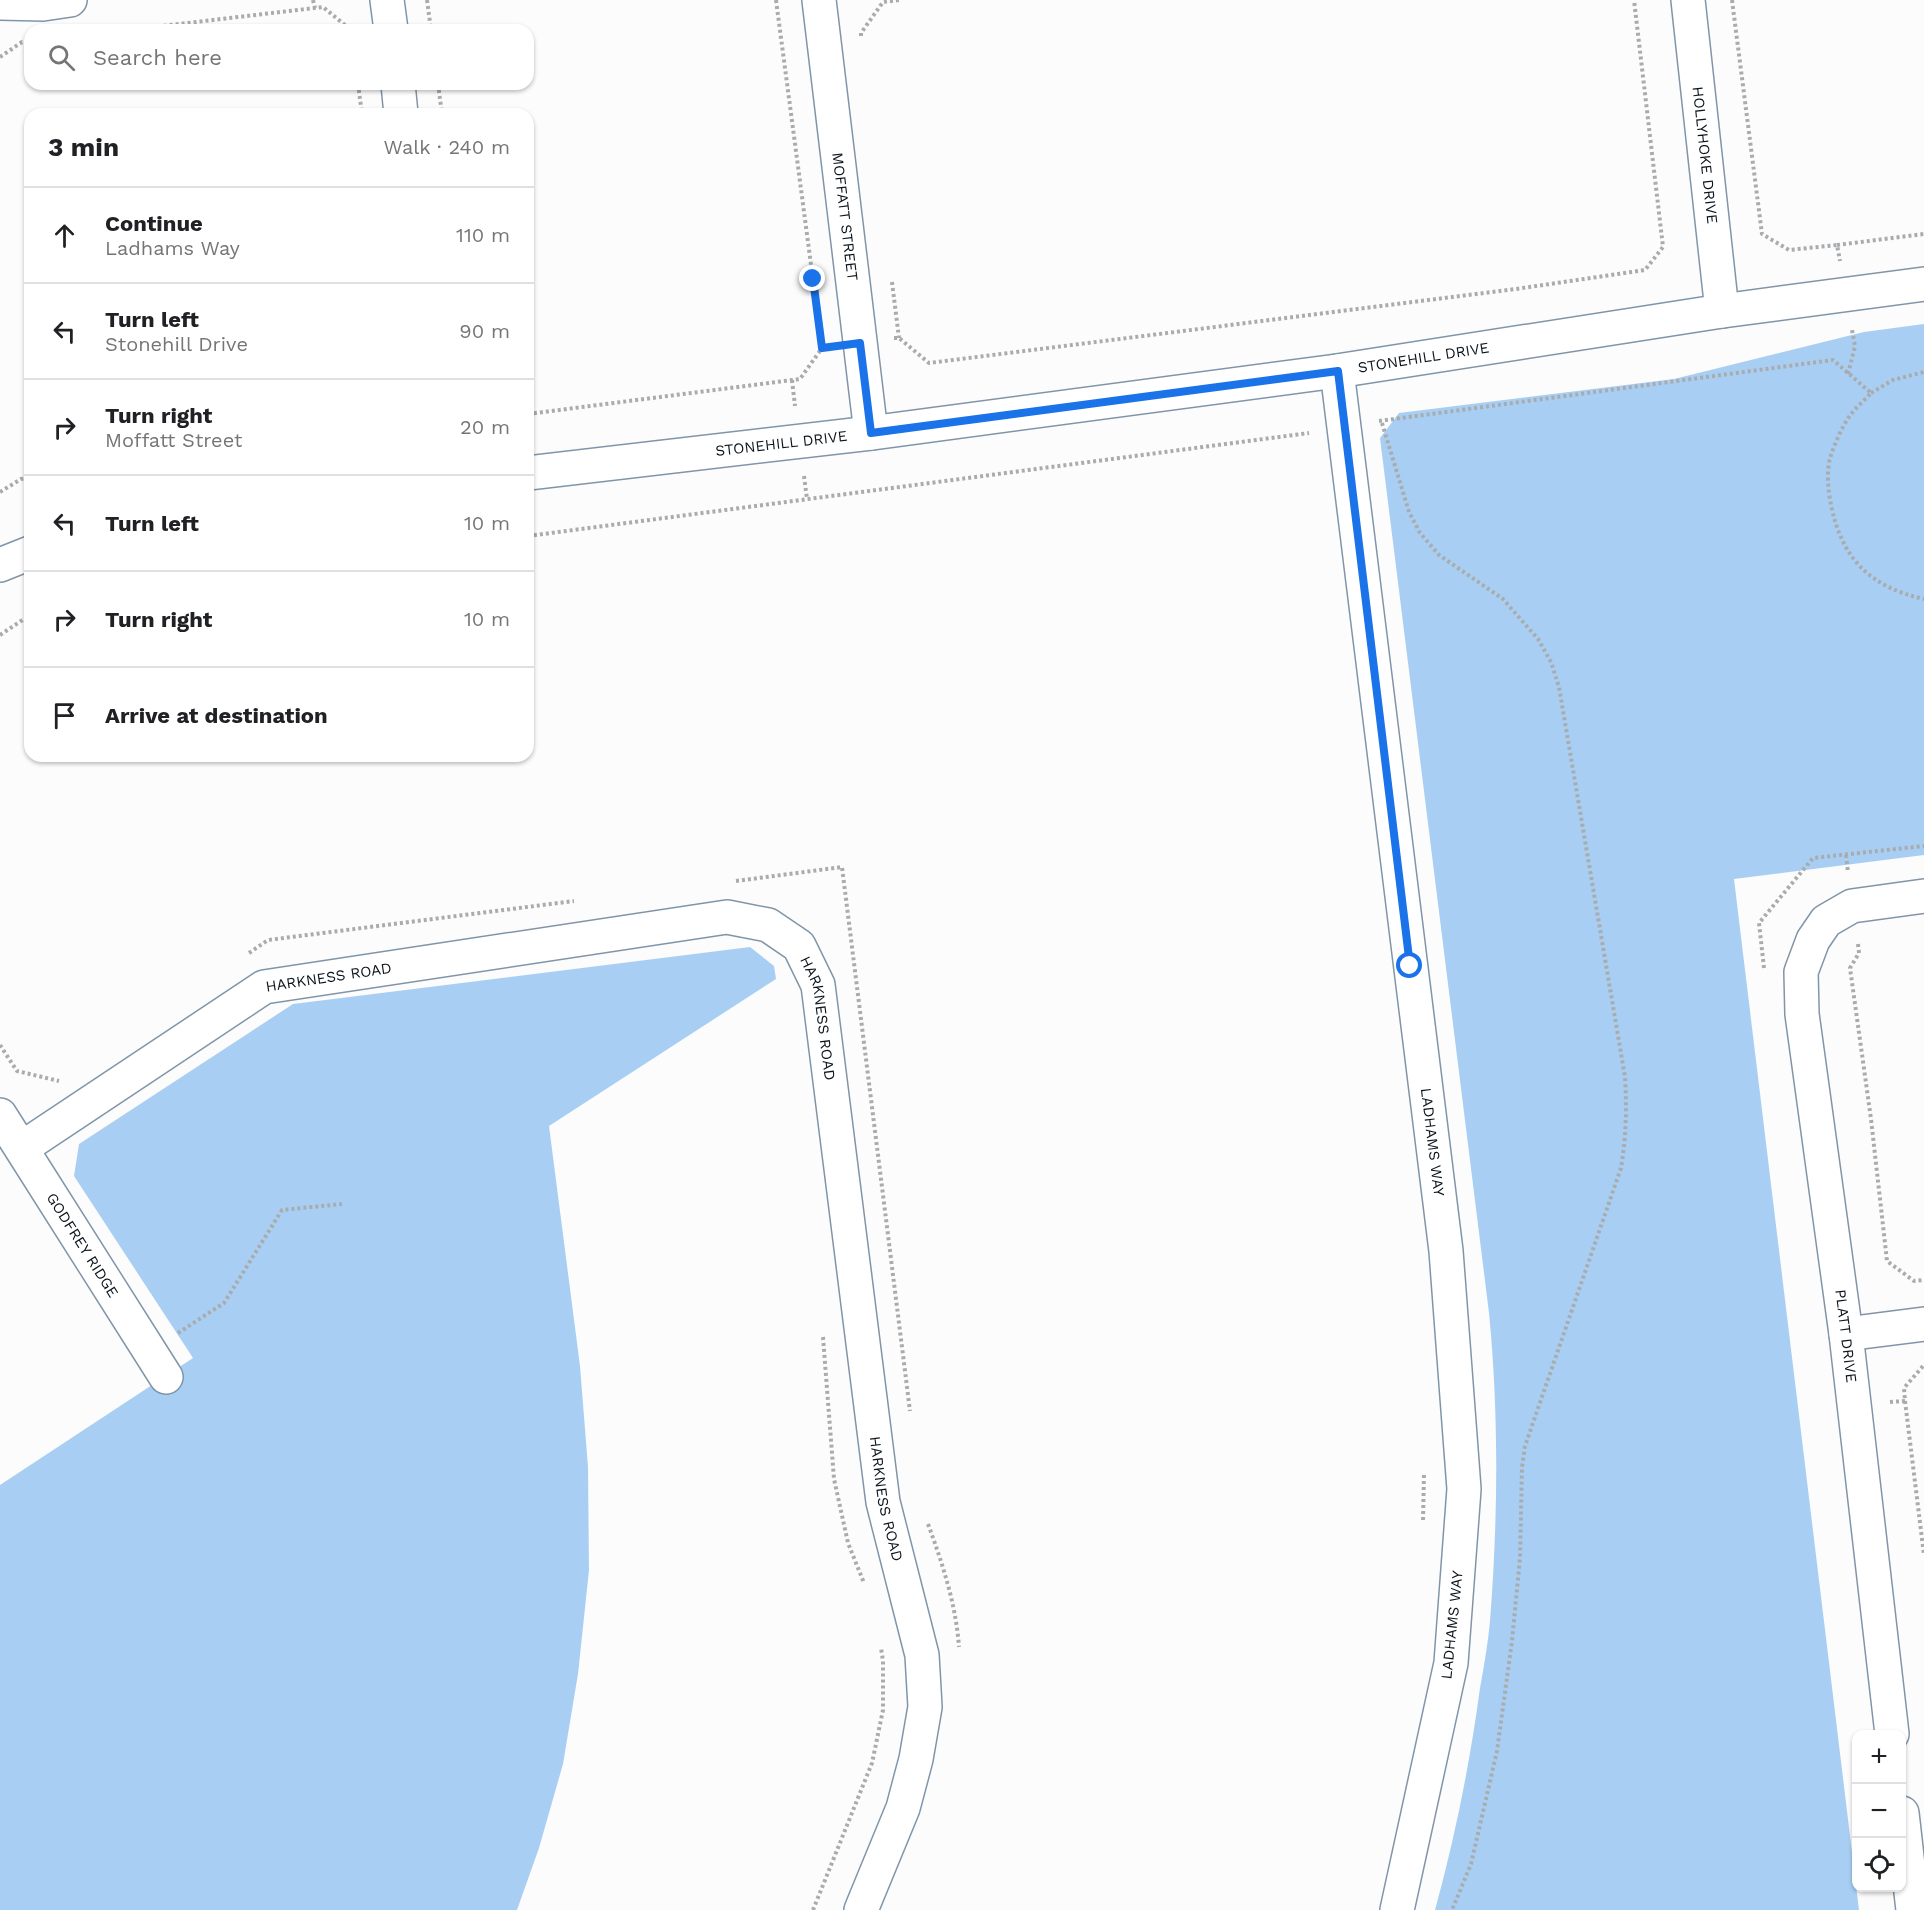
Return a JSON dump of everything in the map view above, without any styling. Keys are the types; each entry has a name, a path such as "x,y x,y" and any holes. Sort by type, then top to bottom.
{"street":[{"path":"0,3 43,4 70,0"},
{"path":"387,0 390,24"},
{"name":"MOFFATT STREET","path":"819,0 871,433"},
{"name":"HOLLYHOKE DRIVE","path":"1688,0 1722,310"},
{"path":"399,90 400,108"},
{"name":"STONEHILL DRIVE","path":"534,472 871,433 1338,371 1722,310 1924,284"},
{"name":"LADHAMS WAY","path":"1338,371 1446,1251 1464,1489 1451,1663 1397,1910"},
{"path":"0,565 24,555"},
{"path":"1852,906 1924,896"},
{"name":"PLATT DRIVE","path":"1852,906 1826,921 1813,940 1801,972 1802,1014 1846,1334 1892,1730"},
{"name":"HARKNESS ROAD","path":"22,1148 264,987 727,917 768,925 800,946 818,985 883,1502 922,1655 925,1707 916,1759 903,1808 861,1910"},
{"name":"GODFREY RIDGE","path":"0,1115 158,1364"},
{"path":"1846,1334 1924,1324"},
{"path":"1905,1838 1913,1910"}],"path":[{"path":"313,0 315,8"},
{"path":"427,0 430,24"},
{"path":"534,413 800,379 822,348 776,0"},
{"path":"862,45 861,33 883,2 900,0"},
{"path":"891,279 899,338 929,363 1516,289 1645,270 1663,247 1634,0"},
{"path":"1732,0 1761,234 1789,250 1924,234"},
{"path":"179,24 322,7 343,24"},
{"path":"0,57 24,42"},
{"path":"359,90 361,108"},
{"path":"439,90 441,108"},
{"path":"1837,245 1855,346 1848,374"},
{"path":"822,348 899,338"},
{"path":"1871,393 1893,380 1924,372"},
{"path":"1381,420 1409,512 1420,533 1439,555 1503,599 1538,639 1551,662 1560,687 1625,1077 1626,1141 1621,1168 1525,1446 1515,1606 1497,1751 1471,1864 1452,1910"},
{"path":"1307,433 1308,445"},
{"path":"0,492 24,479"},
{"path":"0,635 24,619"},
{"path":"725,882 842,867 910,1413"},
{"path":"240,959 268,940 585,900"},
{"path":"1852,906 1859,953 1850,968 1871,1119 1887,1261 1914,1281 1924,1280"},
{"path":"0,1045 17,1071 59,1081 69,1075"},
{"path":"158,1364 224,1303 282,1210 342,1204"},
{"path":"823,1329 834,1479 848,1543 866,1590"},
{"path":"1905,1401 1924,1555"},
{"path":"1423,1532 1425,1462"},
{"path":"928,1523 944,1567 957,1621 960,1651"},
{"path":"813,1910 872,1763 883,1710 883,1661 879,1642"}],"shaded area":[{"path":"1924,324 1924,855 1734,879 1852,1852 1852,1892 1857,1892 1859,1910 1435,1910 1467,1772 1486,1654 1493,1582 1496,1428 1489,1313 1380,438 1399,413 1674,379 1864,332"},
{"path":"750,947 774,966 776,979 549,1126 580,1366 588,1467 589,1570 578,1674 563,1764 539,1848 517,1910 0,1910 0,1485 193,1358 74,1176 79,1144 293,1004"}],"route":[{"path":"813,279 822,348 860,343 871,433 1338,371 1410,966"}]}
